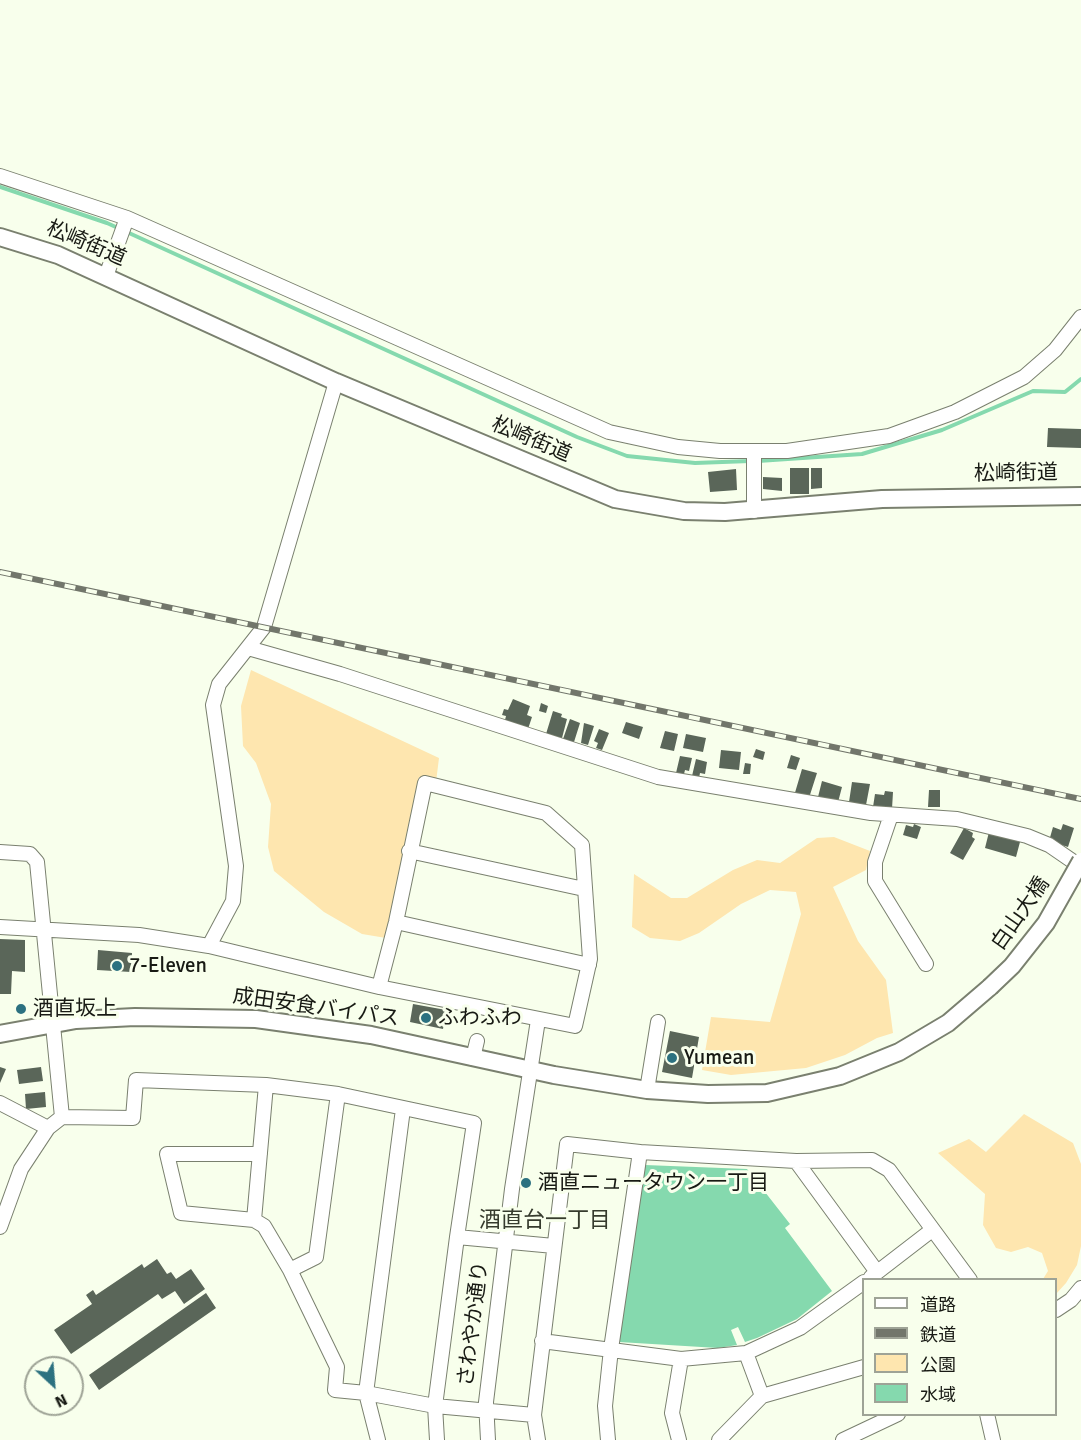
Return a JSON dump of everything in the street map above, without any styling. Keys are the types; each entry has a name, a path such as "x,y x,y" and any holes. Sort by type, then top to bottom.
{"main road":[{"name":"松崎街道","path":"0,237 58,255 336,382 615,499 684,511 754,511 882,499 1081,496"},
{"name":"白山大橋","path":"990,987 1012,966 1046,923 1081,861"},
{"name":"成田安食バイパス","path":"0,1034 76,1020 135,1017 256,1019 475,1049 529,1070 647,1090 708,1094 767,1093 840,1076 928,1037 990,987"}],"street":[{"path":"0,176 126,220 609,432 678,447 754,459 889,436 955,412 1024,377 1055,350 1081,317"},
{"path":"106,276 126,220"},
{"path":"209,946 233,901 237,866 214,726 213,705 219,684 264,627 336,382"},
{"path":"754,459 754,511"},
{"path":"248,648 340,674 658,777 730,791 891,815 957,819 1027,836 1049,845 1081,867"},
{"path":"0,927 139,935 209,946 379,987 575,1026 589,965 582,845 546,813 425,783 396,922 379,987"},
{"path":"891,815 875,862 875,881 880,893 926,964"},
{"path":"409,851 584,889"},
{"path":"0,852 30,854 37,862 62,1118"},
{"path":"396,922 589,965"},
{"name":"さわやか通り","path":"488,1440 485,1412 529,1070 538,1020"},
{"path":"647,1090 658,1023"},
{"path":"0,1227 21,1169 48,1128 62,1118 133,1118 136,1080 266,1085 338,1094 474,1123 435,1406 437,1440"},
{"path":"254,1220 266,1085"},
{"path":"290,1270 316,1257 338,1094"},
{"path":"0,1103 48,1128"},
{"path":"378,1440 366,1393 403,1109"},
{"path":"538,1440 534,1415 567,1144 640,1152 796,1161 877,1161 889,1170 968,1278"},
{"path":"608,1440 605,1406 611,1349 640,1152"},
{"path":"260,1154 166,1154 181,1213 254,1220 264,1226 290,1270 337,1367 335,1390 366,1393 435,1406 534,1415"},
{"path":"796,1161 869,1278 932,1230"},
{"path":"457,1237 555,1246"},
{"path":"542,1341 681,1359 746,1353 800,1328 862,1283"},
{"path":"1057,1309 1071,1300 1081,1288"},
{"path":"746,1353 762,1396"},
{"path":"679,1440 672,1413 681,1359"},
{"path":"719,1440 762,1396 862,1368"},
{"path":"843,1440 894,1416"},
{"path":"987,1416 993,1440"}],"green space":[{"path":"251,670 439,758 436,782 419,777 386,938 362,934 324,912 274,871 268,847 271,804 256,763 243,746 241,706"},
{"path":"834,837 870,851 866,870 833,887 858,941 886,980 893,1033 877,1038 845,1055 806,1068 731,1075 702,1070 711,1017 770,1022 801,914 796,892 770,890 741,904 699,933 680,941 650,938 632,927 634,874 671,898 687,898 733,870 757,860 780,863 817,838"},
{"path":"1024,1114 1073,1143 1081,1164 1081,1246 1077,1265 1057,1293 1057,1278 1044,1278 1048,1271 1042,1253 1028,1247 1011,1252 996,1248 983,1225 985,1194 938,1153 969,1139 986,1152"}],"water":[{"path":"645,1165 747,1169 790,1224 785,1228 832,1291 797,1319 757,1338 745,1342 738,1327 731,1330 737,1345 718,1348 619,1342"}],"building":[{"path":"1048,428 1081,429 1081,448 1047,447"},
{"path":"790,468 809,468 809,494 790,494"},
{"path":"811,468 822,468 822,488 811,489"},
{"path":"736,469 737,490 710,492 708,472"},
{"path":"763,477 782,478 782,491 763,489"},
{"path":"513,699 530,706 527,715 532,717 528,729 505,720 506,716 502,715 504,709 508,710"},
{"path":"541,703 548,706 546,713 539,711"},
{"path":"553,711 562,714 561,717 567,719 562,738 546,734"},
{"path":"570,719 580,723 574,742 563,739"},
{"path":"626,722 643,727 639,739 622,733"},
{"path":"584,723 594,726 588,745 581,743"},
{"path":"599,729 609,733 602,750 596,748 598,743 594,741"},
{"path":"665,731 678,734 674,751 660,748"},
{"path":"686,734 706,738 703,752 683,748"},
{"path":"756,749 765,752 763,760 753,757"},
{"path":"721,750 741,752 739,770 719,768"},
{"path":"791,755 800,758 796,770 787,768"},
{"path":"680,756 692,758 689,771 685,770 684,774 676,773"},
{"path":"696,759 707,762 705,774 700,773 699,778 692,776"},
{"path":"745,763 751,764 750,774 743,774"},
{"path":"802,769 817,773 808,801 794,796"},
{"path":"822,781 842,787 837,806 817,801"},
{"path":"852,782 870,784 866,805 849,802"},
{"path":"929,790 940,790 940,807 928,807"},
{"path":"885,791 893,792 892,809 873,807 875,794 884,795"},
{"path":"914,824 921,827 917,839 903,835 906,825 913,827"},
{"path":"1063,824 1074,828 1068,847 1049,841 1053,827 1061,830"},
{"path":"964,828 973,833 972,837 975,839 963,860 950,853"},
{"path":"989,832 1020,842 1016,857 985,848"},
{"path":"0,939 25,940 25,972 12,971 11,994 0,994"},
{"path":"98,950 132,953 131,972 97,970"},
{"path":"413,1004 446,1010 443,1029 410,1022"},
{"path":"670,1031 699,1037 692,1078 662,1072"},
{"path":"0,1067 6,1069 0,1083"},
{"path":"41,1067 43,1081 19,1084 17,1070"},
{"path":"45,1092 46,1107 26,1109 25,1094"},
{"path":"157,1259 167,1274 171,1272 176,1279 191,1269 205,1289 184,1304 175,1291 162,1299 158,1294 71,1354 54,1330 92,1304 86,1295 93,1290 96,1295 142,1264 144,1268"},
{"path":"206,1293 216,1308 99,1390 89,1375"}],"waterway":[{"path":"0,187 107,223 577,437 627,456 695,463 750,461"},
{"path":"758,461 862,454 942,430 1033,391 1065,392 1081,379"}],"railway":[{"path":"0,572 1081,799"}],"place":[{"name":"7-Eleven","path":"117,966"},
{"name":"酒直坂上","path":"21,1009"},
{"name":"ふわふわ","path":"426,1018"},
{"name":"Yumean","path":"672,1058"},
{"name":"酒直ニュータウン一丁目","path":"526,1183"}],"district":[{"name":"酒直台一丁目","path":"545,1221"}]}
